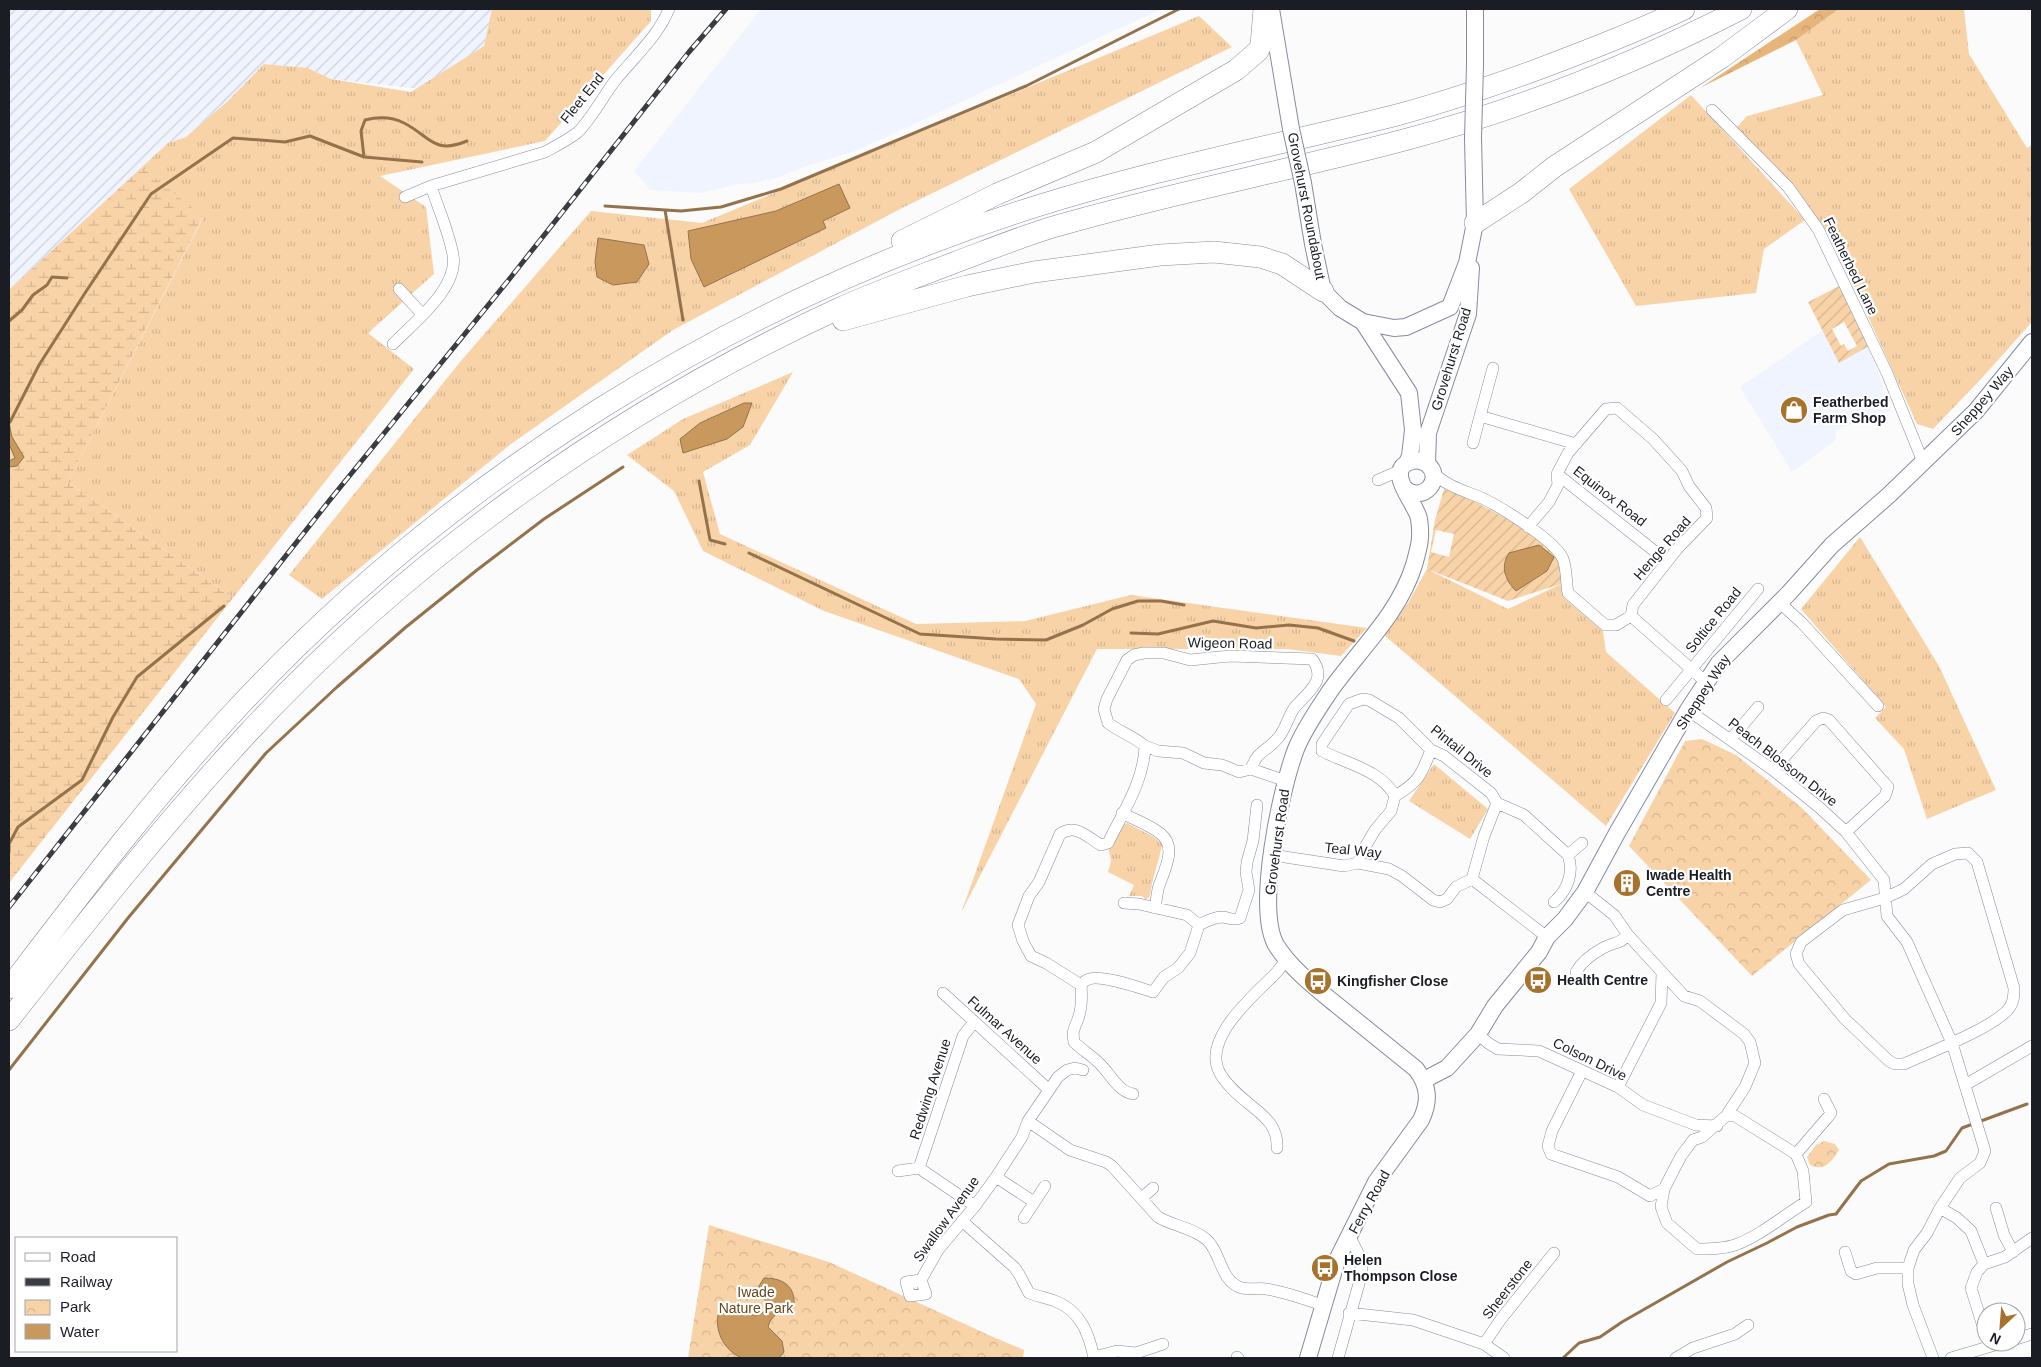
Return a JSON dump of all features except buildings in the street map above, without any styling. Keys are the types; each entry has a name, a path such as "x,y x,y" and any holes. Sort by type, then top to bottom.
{"highway":[{"path":"737,330 766,308 998,194 1096,152 1236,70 1258,51 1264,9"},
{"path":"9,988 129,832 178,773 237,708 340,606 444,518 549,441 604,406 737,330 896,257 1033,207 1158,172 1398,115 1466,94 1564,60 1684,9"},
{"path":"9,1020 148,846 242,740 286,694 365,620 460,539 552,472 652,407 759,348 845,306 912,278 1050,228 1147,202 1404,140 1499,112 1622,65 1741,9"},
{"path":"1475,223 1521,193 1554,167 1721,58 1787,9"},
{"path":"759,348 856,316 967,286 1034,272 1160,255 1214,252 1265,258 1282,264 1323,291"}],"street":[{"name":"Fleet End","path":"405,197 431,186 545,152 559,145 578,131 615,82 654,36 669,9"},
{"name":"Grovehurst Roundabout","path":"1270,9 1291,129 1323,291 1340,308 1363,322 1389,327 1406,327 1450,307 1467,263 1475,223 1475,9"},
{"name":"Featherbed Lane","path":"1712,110 1788,187 1818,228 1886,372 1923,462"},
{"path":"393,344 443,292 448,284 453,266 454,256 431,186"},
{"name":"Grovehurst Road","path":"1419,516 1428,480 1428,433 1468,314 1475,223"},
{"path":"399,289 422,314"},
{"name":"Grovehurst Road","path":"1363,322 1409,393 1413,430 1410,456 1405,465"},
{"name":"Sheppey Way","path":"1424,1080 1447,1068 1478,1034 1495,1006 1585,892 1688,710 1707,683 1725,670 1744,649 1757,626 1832,544 1923,462 1976,411 2032,342"},
{"path":"1473,443 1493,368"},
{"name":"Henge Road","path":"1528,527 1549,502 1558,485 1557,474 1568,453 1606,409 1617,408 1653,440 1682,471 1689,486 1706,508 1707,518 1667,561 1633,605 1630,616"},
{"path":"1480,416 1576,444"},
{"path":"1418,460 1428,480 1413,493 1398,485 1378,480 1418,460"},
{"path":"1404,488 1400,477 1405,465"},
{"name":"Equinox Road","path":"1557,474 1667,561"},
{"path":"1428,480 1444,483 1484,500 1528,527 1556,548 1563,560 1568,593 1605,624 1616,625 1630,616"},
{"name":"Grovehurst Road","path":"1404,488 1419,516 1422,540 1412,571 1383,623 1331,690 1310,721 1297,748 1286,781 1272,855 1268,918 1275,942 1286,960 1320,991 1416,1069 1424,1080"},
{"name":"Soltice Road","path":"1666,700 1758,589"},
{"path":"1779,602 1802,624 1829,645 1878,706"},
{"name":"Soltice Road","path":"1630,616 1707,683"},
{"name":"Wigeon Road","path":"1145,746 1133,736 1118,730 1108,723 1104,710 1107,699 1127,660 1134,655 1164,653 1190,660 1230,656 1272,659 1304,657 1312,659 1317,666 1318,677 1313,690 1294,708 1278,739 1257,754 1251,769"},
{"name":"Pintail Drive","path":"1395,796 1390,787 1378,777 1322,751 1322,744 1349,704 1363,699 1378,704 1399,718 1431,750 1444,756 1465,772 1491,794 1497,803 1524,815 1568,855"},
{"path":"1731,739 1758,707"},
{"name":"Peach Blossom Drive","path":"1688,710 1773,770 1820,808 1846,832 1884,880 1887,916 1907,942 1952,1042 1984,1142 1985,1151 1983,1159 1960,1178 1940,1208"},
{"path":"1773,770 1816,721 1823,718 1829,720 1888,787 1885,796 1846,832"},
{"path":"1081,985 1031,956 1018,926 1029,896 1039,882 1060,834 1066,829 1075,829 1101,845 1108,843 1139,783 1145,764 1145,746 1158,751 1183,753 1204,763 1222,765 1239,772 1251,769 1286,781"},
{"path":"1358,863 1375,830 1391,811 1395,796 1412,786 1422,772 1431,750"},
{"path":"1497,803 1484,836 1472,879 1548,937"},
{"path":"1134,1094 1128,1093 1121,1088 1112,1080 1101,1064 1074,1042 1072,1030 1078,1019 1081,1007 1081,985 1087,979 1096,978 1123,983 1152,992 1164,977 1178,968 1190,953 1199,925 1211,919 1223,917 1235,920 1240,918 1249,890 1246,872 1247,862 1253,841 1258,805"},
{"path":"1122,813 1160,833 1167,840 1169,847 1168,860 1158,889 1155,908"},
{"path":"1554,902 1559,898 1569,881 1572,870 1568,855 1582,842"},
{"path":"1968,853 1977,862 2014,988 2014,998 2010,1007 2003,1014 1977,1031 1952,1042 1904,1064 1891,1063 1845,1019 1799,964 1796,954 1801,942 1843,910 1885,898 1904,889 1932,864 1955,854 1968,853"},
{"name":"Teal Way","path":"1272,855 1344,866 1358,863 1389,869 1402,876 1433,900 1440,902 1447,900 1456,887 1472,879"},
{"path":"1585,892 1614,915 1628,935 1684,996 1700,1001 1744,1034 1750,1042 1755,1063 1746,1087 1726,1116 1702,1137 1693,1140 1664,1189 1661,1207 1667,1223 1697,1249 1715,1249 1735,1245 1752,1237 1806,1202 1803,1171 1796,1154 1735,1116 1726,1116"},
{"path":"1124,903 1187,915 1199,925"},
{"path":"1576,972 1582,962 1604,948 1624,940 1628,935"},
{"path":"1280,1140 1273,1125 1240,1097 1220,1074 1216,1053 1224,1032 1234,1016 1286,960"},
{"path":"1618,1087 1661,1003 1662,973"},
{"name":"Fulmar Avenue","path":"943,993 1048,1089"},
{"path":"1661,1003 1684,996"},
{"name":"Redwing Avenue","path":"920,1168 964,1036 974,1022"},
{"name":"Colson Drive","path":"1478,1034 1498,1049 1539,1051 1618,1087 1643,1105 1696,1125 1716,1126"},
{"path":"1965,1085 2032,1046"},
{"name":"Swallow Avenue","path":"921,1280 938,1250 975,1206 996,1177 1022,1137 1028,1121 1048,1089 1067,1070 1075,1068 1083,1070"},
{"path":"1582,1072 1552,1131 1548,1146 1551,1154 1618,1177 1650,1196 1664,1189"},
{"name":"Ferry Road","path":"1308,1358 1336,1260 1350,1237 1376,1182 1409,1138 1423,1115 1428,1090 1424,1080"},
{"path":"1796,1154 1831,1113 1824,1099"},
{"path":"1028,1121 1070,1150 1106,1162 1112,1166 1158,1217 1168,1223 1198,1233 1207,1240 1213,1247 1228,1279 1240,1288 1264,1288 1322,1305"},
{"path":"898,1171 920,1168 975,1206"},
{"name":"Swallow Avenue","path":"996,1177 1034,1202"},
{"path":"1024,1218 1044,1186"},
{"path":"1142,1198 1153,1188"},
{"path":"1933,1358 1913,1305 1908,1284 1908,1268 1914,1250 1927,1233 1940,1208 1957,1218 1971,1231 1984,1264"},
{"path":"1996,1208 2004,1235 2012,1252"},
{"path":"962,1221 1014,1267 1020,1274 1025,1288 1033,1295 1063,1305 1077,1316 1083,1323 1094,1358 1117,1351 1143,1355 1164,1344"},
{"path":"1338,1358 1346,1333 1349,1313 1362,1273 1362,1259 1350,1237"},
{"path":"1976,1304 1971,1288 1977,1272 1984,1264 2006,1257 2032,1238"},
{"path":"1845,1252 1851,1272 1856,1274 1877,1268 1908,1268"},
{"name":"Sheerstone","path":"1484,1344 1501,1319 1554,1253"},
{"path":"1349,1313 1413,1320 1484,1344 1504,1358"},
{"path":"1676,1358 1693,1348 1735,1334 1748,1325"},
{"path":"1951,1358 1976,1347"}],"shaded area":[{"path":"9,9 629,9 430,90 331,79 308,68 264,64 228,101 186,137 168,143 9,290"},
{"path":"761,9 1161,9 858,150 798,169 777,178 738,184 702,193 650,190 634,171"},
{"path":"1823,330 1839,362 1869,346 1891,411 1836,430 1835,441 1792,472 1740,387"}],"green space":[{"path":"492,9 651,9 651,21 545,141 380,176 426,207 434,274 368,333 414,369 233,598 68,482 203,218 142,167 168,143 186,137 228,101 264,64 308,68 331,79 411,92 484,46"},
{"path":"1820,9 1839,9 1796,40 1700,88"},
{"path":"1839,9 1964,9 1969,54 2027,148 2032,145 2032,322 1933,429 1917,424 1834,242 1794,185 1736,128 1747,116 1823,95 1796,40"},
{"path":"1199,16 1232,47 902,208 673,330 511,444 322,599 289,575 460,362 591,211 702,223"},
{"path":"1691,95 1805,220 1764,249 1756,293 1636,306 1569,189"},
{"path":"142,167 203,217 68,482 233,598 9,883 9,290"},
{"path":"1843,284 1869,346 1839,363 1808,302","holes":["1844,322 1857,346 1848,351 1844,344 1841,346 1832,329"]},
{"path":"793,372 750,445 703,472 720,534 916,624 1025,621 1131,595 1367,628 1341,656 1287,649 1097,649 961,913 1036,704 1019,679 824,611 703,551 674,491 627,455 683,419"},
{"path":"1444,489 1474,501 1522,527 1551,547 1561,565 1561,584 1508,601 1427,569 1435,520","holes":["1436,530 1454,534 1449,557 1431,552","1547,571 1516,591 1504,575"]},
{"path":"1860,537 1939,666 1996,790 1927,819 1904,749 1875,718 1886,707 1801,609"},
{"path":"1427,569 1508,609 1561,584 1563,597 1603,631 1606,652 1675,713 1606,826 1384,635 1408,603"},
{"path":"1702,739 1736,755 1802,808 1871,880 1752,976 1629,846 1685,741"},
{"path":"1434,764 1488,809 1470,839 1409,801"},
{"path":"1127,823 1154,837 1162,844 1150,896 1146,900 1142,896 1129,896 1134,885 1108,872 1111,861 1108,846 1121,825"},
{"path":"1824,1141 1835,1144 1839,1150 1828,1164 1820,1167 1810,1165 1807,1157 1816,1145"},
{"name":"Iwade Nature Park","path":"709,1225 829,1262 1024,1350 1023,1358 688,1358"}],"water":[{"path":"839,184 850,208 823,221 826,228 704,287 691,259 688,231 776,211"},
{"path":"598,238 644,245 649,264 637,282 613,285 597,277 595,262"},
{"path":"744,403 752,403 743,427 727,439 683,453 680,439 700,423"},
{"path":"9,423 12,437 24,457 17,466 9,467 9,461 15,458 9,444"},
{"path":"1539,545 1554,557 1547,571 1516,591 1505,573 1506,558 1509,553"},
{"path":"764,1278 771,1278 782,1282 787,1285 793,1294 794,1307 790,1312 776,1314 768,1327 782,1341 784,1352 779,1358 746,1359 736,1355 722,1341 717,1322 718,1315 728,1307 738,1308 755,1316 765,1311 767,1308 759,1286"}],"waterway":[{"path":"605,206 681,211 721,207 781,189 1026,86 1179,9"},
{"path":"364,157 361,131 365,120 370,119 384,118 399,121 439,145 456,145 467,141"},
{"path":"10,422 39,365 151,194 233,138 285,142 310,136 364,157 422,162"},
{"path":"665,210 683,320"},
{"path":"9,321 22,310 33,295 47,285 52,277 67,278"},
{"path":"9,1070 128,918 266,753 337,687 406,627 477,570 544,519 623,467"},
{"path":"699,481 710,540 725,544"},
{"path":"749,553 920,634 1046,640 1083,625 1112,609 1138,601 1161,601 1184,605"},
{"path":"9,852 9,844 18,827 82,780 113,717 137,677 224,606"},
{"path":"1131,633 1158,634 1213,621 1256,628 1289,625 1318,628 1354,641"},
{"path":"1563,1358 1579,1343 1600,1337 1622,1322 1727,1262 1797,1227 1836,1214 1861,1181 1889,1164 1934,1156 1946,1151 1962,1128 2027,1104"}],"railway":[{"path":"9,907 329,501 511,277 689,52 726,9"}],"place":[{"name":"Featherbed Farm Shop","path":"1794,410"},
{"name":"Iwade Health Centre","path":"1627,883"},
{"name":"Health Centre","path":"1538,980"},
{"name":"Kingfisher Close","path":"1318,981"},
{"name":"Helen Thompson Close","path":"1325,1268"}]}
